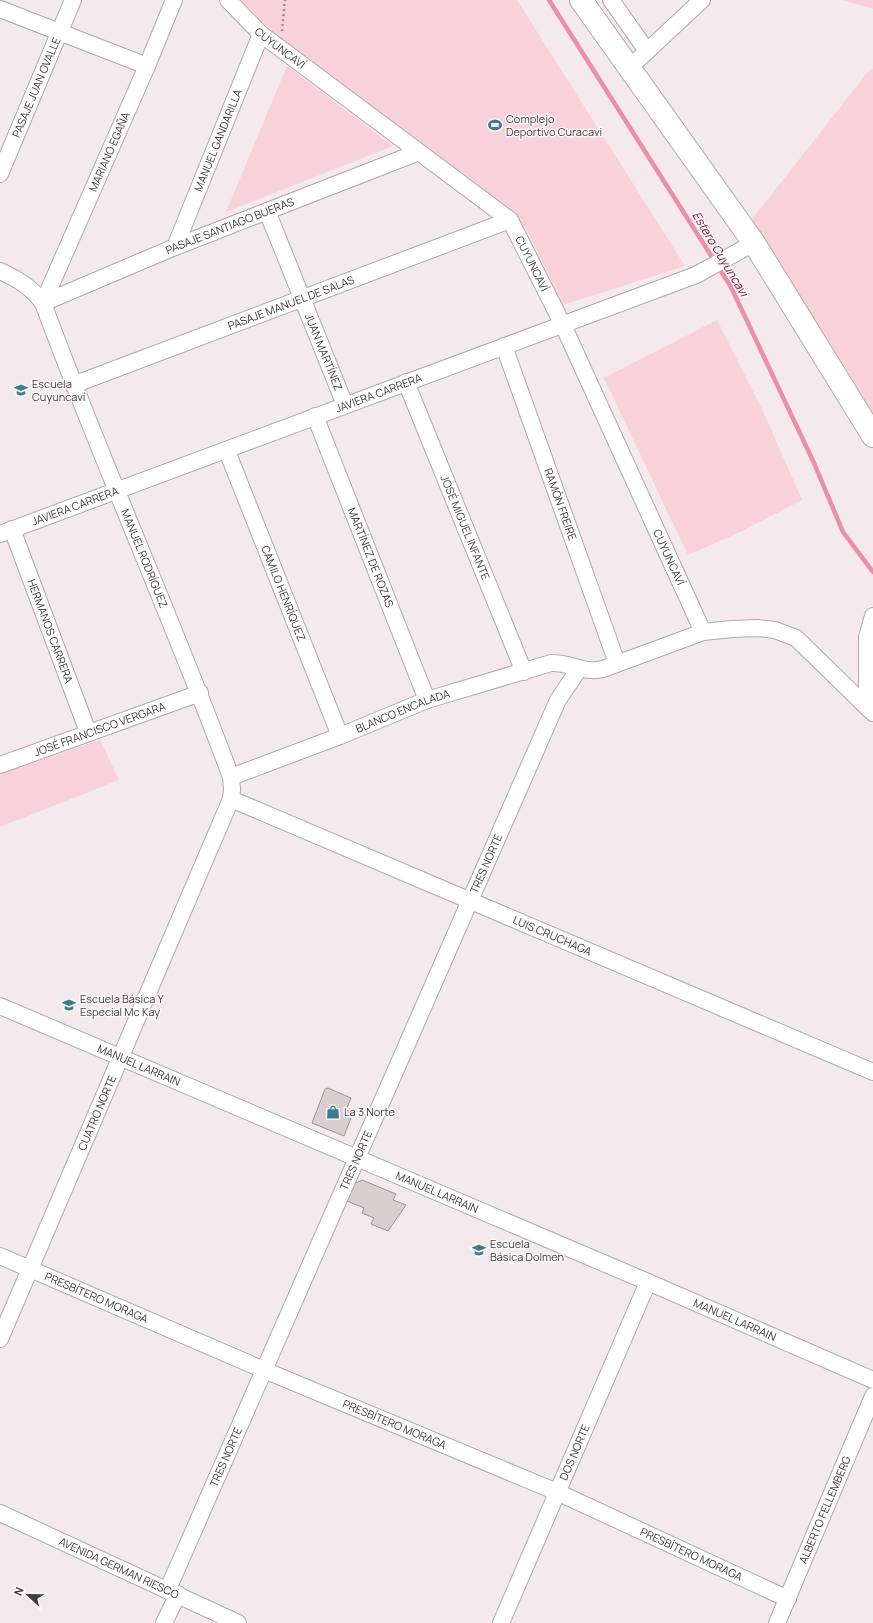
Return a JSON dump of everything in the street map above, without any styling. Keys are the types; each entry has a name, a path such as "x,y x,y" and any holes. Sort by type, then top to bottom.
{"street":[{"name":"PASAJE JUAN OVALLE","path":"0,174 73,0"},
{"name":"MARIANO EGAÑA","path":"43,303 147,66 174,0"},
{"name":"CUYUNCAVÍ","path":"228,0 261,34 510,220 563,325 703,632"},
{"path":"581,0 754,243 873,436"},
{"path":"611,0 647,51"},
{"path":"628,68 702,0"},
{"path":"0,9 147,66"},
{"name":"MANUEL GANDARILLA","path":"175,247 261,34"},
{"name":"PASAJE SANTIAGO BUERAS","path":"43,303 175,247 419,152"},
{"name":"JUAN MARTÍNEZ","path":"267,211 345,405"},
{"name":"PASAJE MANUEL DE SALAS","path":"73,385 510,220"},
{"name":"JAVIERA CARRERA","path":"6,532 696,275 754,243"},
{"name":"MANUEL RODRÍGUEZ","path":"0,271 24,283 35,292 43,303 73,385 116,492 200,693 231,777 231,798"},
{"name":"RAMÓN FREIRE","path":"504,346 617,663"},
{"name":"JOSÉ MIGUEL INFANTE","path":"406,382 524,672"},
{"name":"MARTÍNEZ DE ROZAS","path":"315,416 427,700"},
{"name":"CAMILO HENRÍQUEZ","path":"227,450 340,736"},
{"name":"HERMANOS CARRERA","path":"6,532 88,732"},
{"path":"870,710 867,637 873,616"},
{"path":"579,669 596,671 703,632 758,628 775,630 796,638 870,710"},
{"name":"BLANCO ENCALADA","path":"231,777 340,736 427,700 551,663 566,664 579,669"},
{"name":"TRES NORTE","path":"164,1623 173,1592 264,1370 558,700 579,669"},
{"name":"JOSÉ FRANCISCO VERGARA","path":"0,766 88,732 200,693"},
{"name":"LUIS CRUCHAGA","path":"231,798 873,1072"},
{"name":"CUATRO NORTE","path":"0,1339 231,798"},
{"name":"MANUEL LARRAIN","path":"0,1006 648,1282 873,1380"},
{"name":"PRESBÍTERO MORAGA","path":"0,1256 264,1370 557,1492 788,1599"},
{"name":"DOS NORTE","path":"501,1623 648,1282"},
{"name":"ALBERTO FELLEMBERG","path":"777,1623 873,1396"},
{"name":"AVENIDA GERMAN RIESCO","path":"0,1513 238,1623"}],"path":[{"path":"279,47 285,0"}],"shaded area":[{"name":"Complejo Deportivo Curacavi","path":"241,0 517,0 685,266 563,305 528,232 505,207 284,43"},
{"path":"842,0 873,0 873,9"},
{"path":"287,66 393,146 226,212"},
{"path":"871,68 873,70 873,414 746,227"},
{"path":"717,320 762,409 802,500 738,533 688,555 604,378"},
{"path":"100,740 119,780 0,827 0,774"}],"building":[{"name":"La 3 Norte","path":"328,1088 351,1098 346,1110 353,1113 344,1136 312,1123 325,1089"},
{"path":"362,1180 396,1194 393,1200 406,1205 388,1231 371,1224 374,1218 362,1213 364,1208 347,1201 354,1184"}],"waterway":[{"name":"Estero Cuyuncaví","path":"549,0 731,287 814,463 843,532 873,572"}],"place":[{"name":"Complejo Deportivo Curacavi","path":"495,125"},
{"name":"Escuela Cuyuncaví","path":"21,390"},
{"name":"Escuela Básica Y Especial Mc Kay","path":"69,1005"},
{"name":"La 3 Norte","path":"333,1112"},
{"name":"Escuela Básica Dolmen","path":"479,1250"}]}
